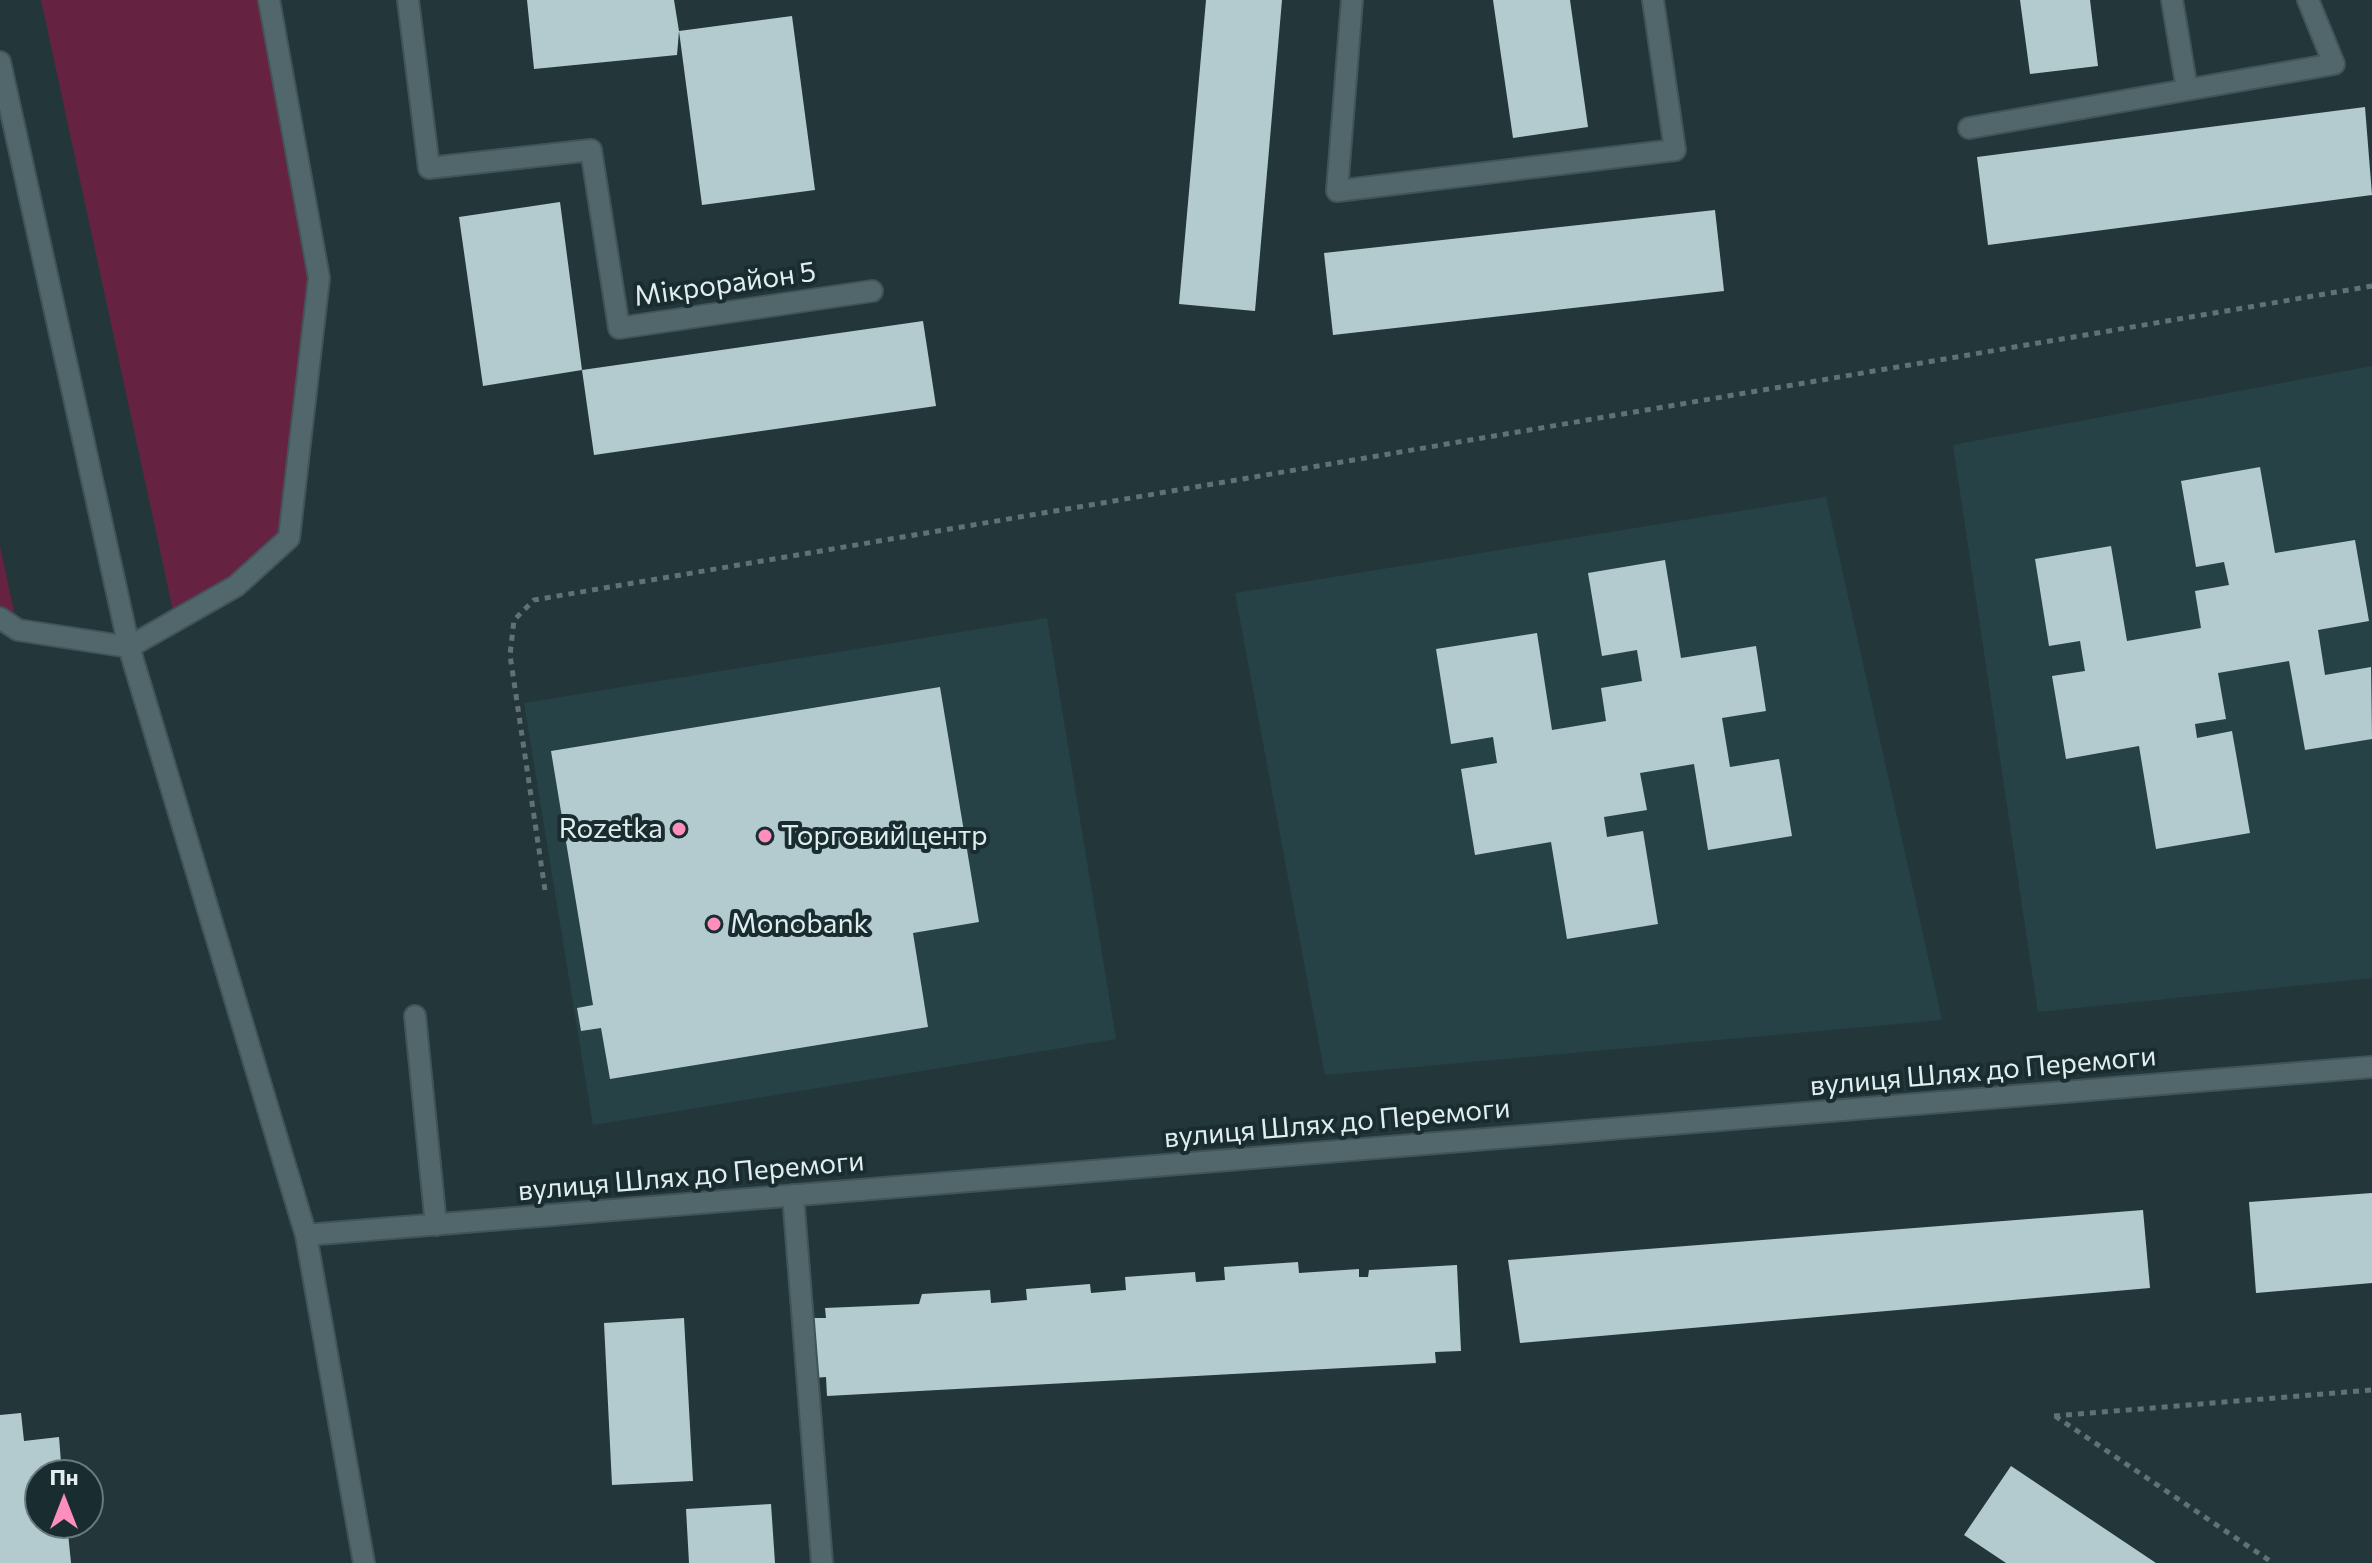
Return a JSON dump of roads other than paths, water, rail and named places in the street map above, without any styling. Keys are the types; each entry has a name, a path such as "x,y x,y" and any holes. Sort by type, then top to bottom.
{"street":[{"path":"0,618 18,630 129,647 236,586 289,538 319,278 269,0"},
{"name":"Мікрорайон 5","path":"408,0 429,168 591,150 619,328 872,291"},
{"path":"1352,0 1337,191 1675,150 1653,0"},
{"path":"2172,0 2187,89"},
{"path":"1969,128 2334,64 2308,0"},
{"path":"0,62 129,647 306,1235 364,1563"},
{"path":"415,1016 436,1225"},
{"name":"вулиця Шлях до Перемоги","path":"306,1235 2372,1067"},
{"path":"793,1195 822,1563"}],"place":[{"name":"Rozetka","path":"679,829"},
{"name":"Торговий центр","path":"765,836"},
{"name":"Monobank","path":"714,924"}]}
